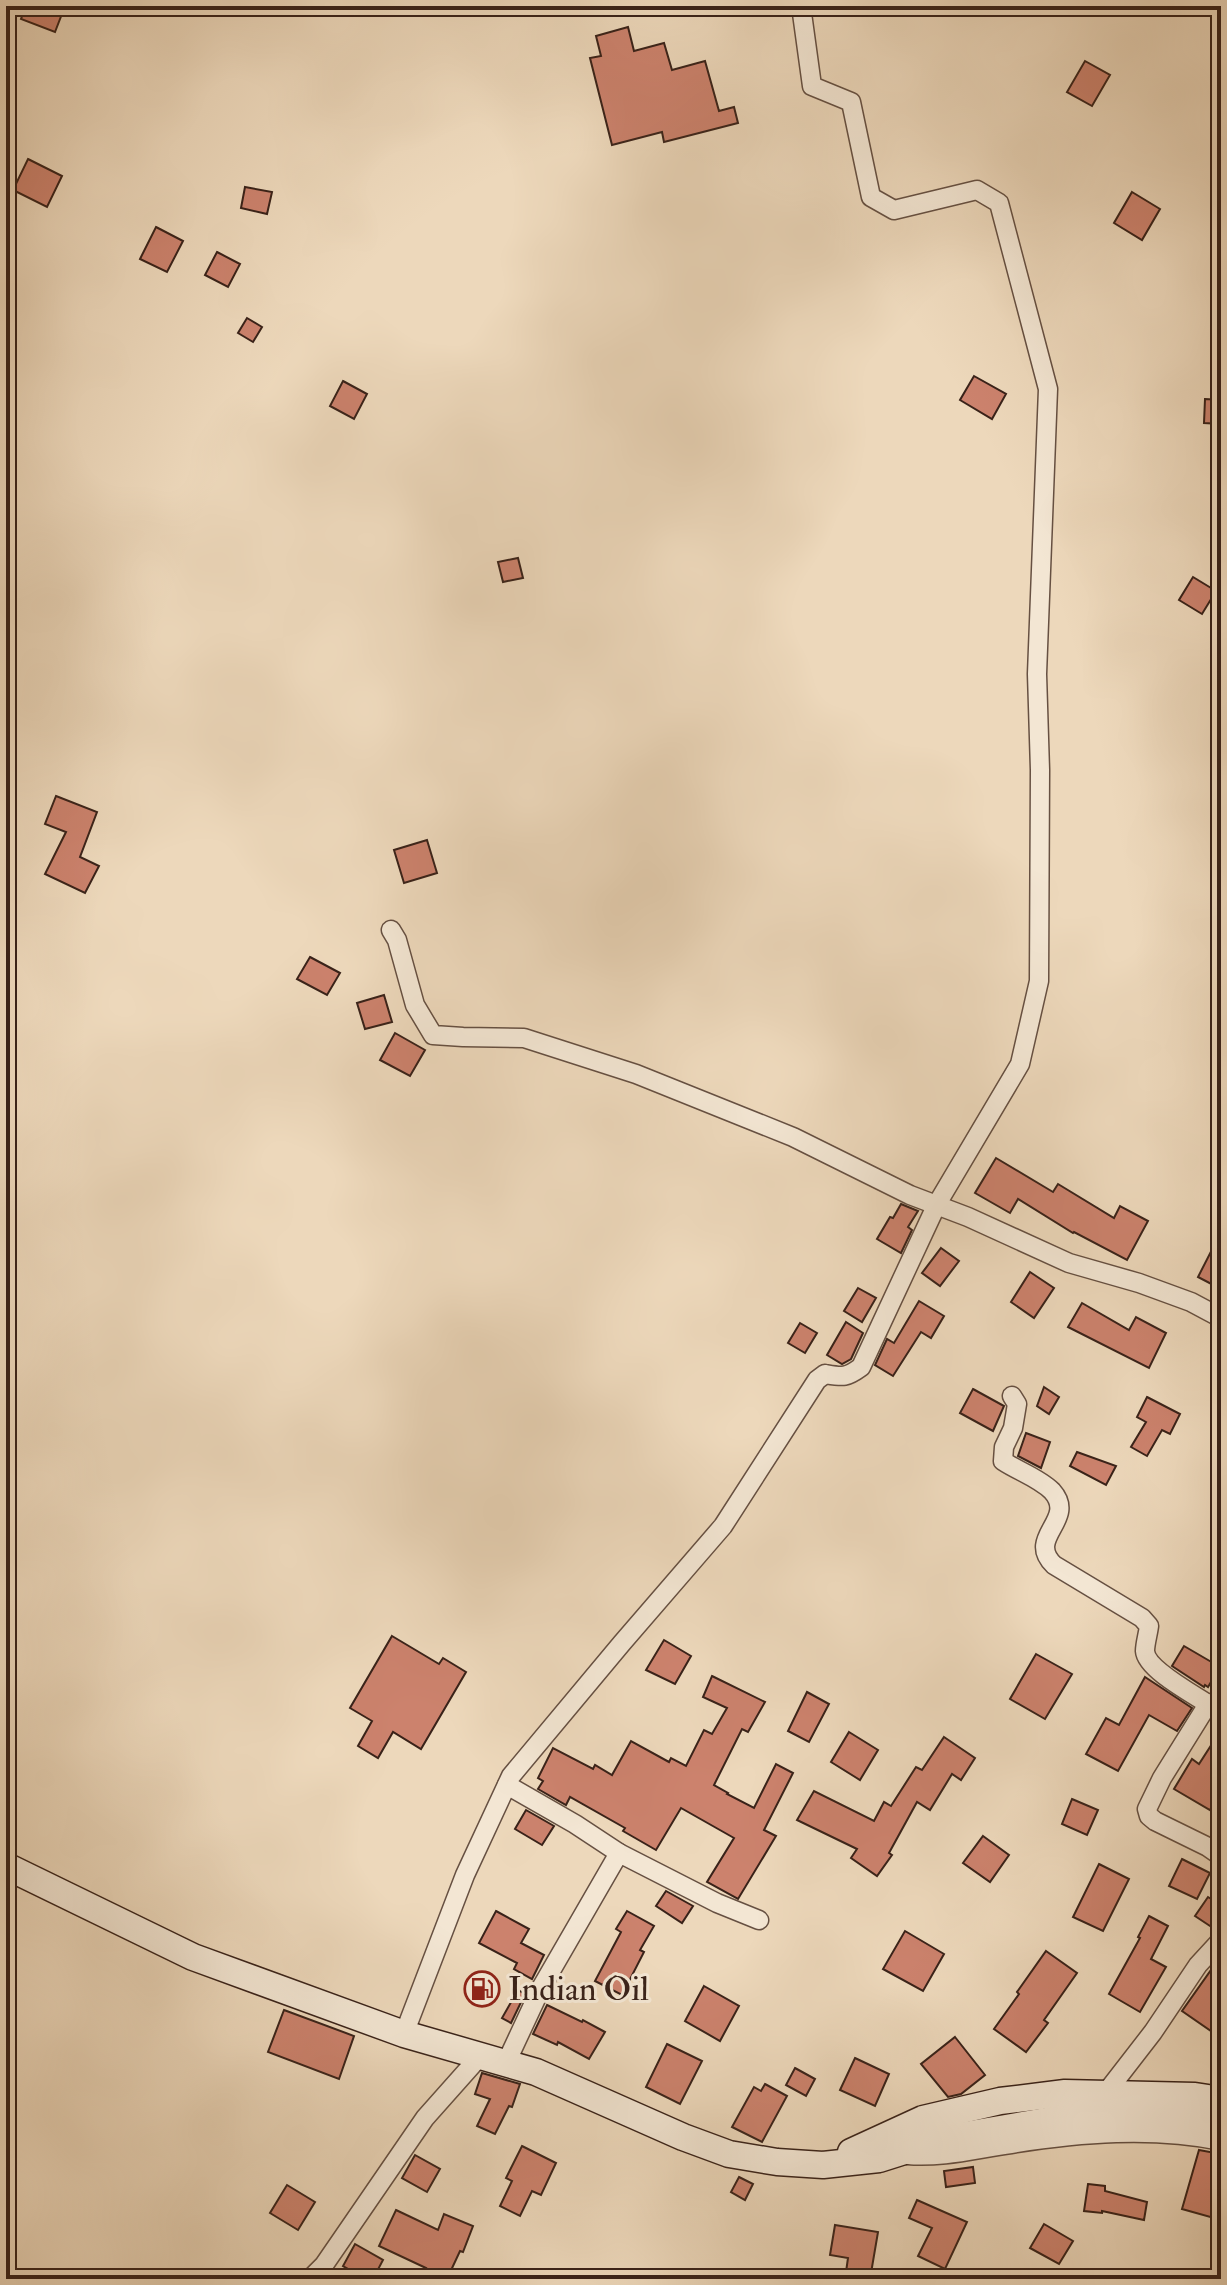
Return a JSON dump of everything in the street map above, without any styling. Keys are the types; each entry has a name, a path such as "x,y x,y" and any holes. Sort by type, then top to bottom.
{"main road":[{"path":"6,1866 193,1957 404,2034 481,2055 569,2085 683,2137 729,2154 823,2165 879,2159 942,2139 1087,2114 1221,2120"},
{"path":"823,2165 923,2119 1000,2101 1065,2093 1195,2096 1221,2100"}],"street":[{"path":"404,2034 465,1875 511,1776 723,1526 817,1380 825,1374 842,1377 861,1367 937,1204 1020,1064 1039,981 1037,659 1048,389 999,203 977,190 894,210 871,197 851,102 812,86 801,6"},
{"path":"391,930 397,940 415,1005 433,1035 524,1038 636,1074 793,1137 910,1195 1069,1263 1139,1283 1191,1302 1221,1318"},
{"path":"1012,1396 1017,1404 1003,1461 1044,1484 1059,1503 1058,1515 1044,1548 1046,1557 1054,1565 1142,1618 1149,1626 1145,1652 1149,1661 1162,1673 1214,1702 1162,1778 1147,1809 1155,1821 1221,1856"},
{"path":"507,1785 619,1853 717,1903 759,1920"},
{"path":"506,2063 541,1988 619,1853"},
{"path":"1105,2094 1153,2032 1198,1965 1221,1940"},
{"path":"310,2279 324,2265 425,2118 481,2055"},
{"path":"892,2154 932,2157 1011,2143 1083,2135 1155,2133 1221,2141"}],"building":[{"path":"26,6 65,6 55,32 21,19"},
{"path":"628,27 634,51 664,43 672,70 705,61 719,111 734,107 738,123 664,142 662,132 612,145 590,58 601,56 596,36"},
{"path":"1085,61 1110,75 1092,106 1067,92"},
{"path":"28,159 62,176 47,207 13,190"},
{"path":"245,187 272,192 267,214 241,208"},
{"path":"1132,192 1160,209 1142,240 1114,223"},
{"path":"156,227 183,241 167,272 140,259"},
{"path":"217,252 240,264 228,287 205,275"},
{"path":"247,318 262,327 253,342 238,333"},
{"path":"974,376 1006,394 992,419 960,400"},
{"path":"343,381 367,394 354,419 330,406"},
{"path":"1205,399 1221,400 1221,424 1204,423"},
{"path":"518,558 523,578 503,582 498,562"},
{"path":"1193,577 1216,591 1202,614 1179,600"},
{"path":"56,796 97,812 80,857 99,866 85,893 45,874 66,832 45,824"},
{"path":"427,840 437,873 404,883 394,850"},
{"path":"310,957 340,973 327,995 297,979"},
{"path":"384,995 392,1022 365,1029 357,1003"},
{"path":"395,1033 425,1050 410,1076 380,1060"},
{"path":"996,1158 1053,1192 1058,1184 1114,1218 1120,1206 1148,1221 1127,1260 1073,1233 1018,1199 1010,1213 975,1193"},
{"path":"901,1204 918,1211 908,1227 912,1230 901,1253 877,1239"},
{"path":"1221,1232 1221,1289 1198,1277"},
{"path":"941,1248 959,1261 940,1286 922,1273"},
{"path":"1030,1272 1054,1288 1034,1318 1011,1302"},
{"path":"858,1288 876,1298 862,1322 844,1311"},
{"path":"919,1301 944,1316 931,1338 921,1332 893,1376 875,1365 887,1339 894,1343"},
{"path":"1082,1303 1129,1330 1136,1317 1166,1333 1149,1368 1068,1327"},
{"path":"846,1322 863,1333 851,1359 842,1364 827,1355"},
{"path":"800,1323 817,1333 805,1353 788,1343"},
{"path":"1044,1387 1059,1397 1049,1414 1037,1406"},
{"path":"973,1389 1004,1406 993,1431 960,1413"},
{"path":"1147,1397 1180,1414 1170,1434 1162,1430 1147,1456 1131,1447 1146,1422 1137,1417"},
{"path":"1026,1433 1050,1442 1041,1468 1018,1456"},
{"path":"1077,1452 1116,1466 1106,1485 1070,1466"},
{"path":"392,1636 439,1664 443,1658 466,1672 421,1749 393,1732 378,1758 358,1746 372,1721 350,1708"},
{"path":"664,1640 691,1656 675,1684 646,1670"},
{"path":"1184,1646 1220,1667 1208,1687 1172,1666"},
{"path":"1036,1654 1072,1674 1045,1719 1010,1699"},
{"path":"712,1676 765,1702 748,1732 742,1729 714,1785 754,1808 776,1764 793,1773 764,1830 776,1836 738,1899 707,1882 734,1838 681,1808 656,1850 623,1831 625,1828 570,1797 566,1805 538,1789 543,1781 538,1778 553,1748 593,1769 595,1765 612,1775 631,1741 669,1762 671,1758 686,1766 704,1730 712,1734 727,1708 703,1697"},
{"path":"1145,1677 1192,1708 1177,1731 1149,1715 1118,1771 1086,1754 1106,1718 1119,1725"},
{"path":"807,1692 829,1704 809,1742 788,1731"},
{"path":"1221,1730 1221,1790 1210,1810 1174,1789 1192,1759 1199,1764"},
{"path":"849,1732 878,1750 860,1780 831,1762"},
{"path":"944,1737 975,1758 961,1780 952,1774 930,1810 917,1802 889,1853 892,1855 877,1876 851,1858 857,1849 797,1820 814,1791 874,1821 884,1802 891,1806 916,1767 922,1770"},
{"path":"1072,1799 1098,1810 1087,1835 1062,1824"},
{"path":"526,1810 554,1826 542,1845 515,1829"},
{"path":"983,1836 1009,1855 990,1882 963,1863"},
{"path":"1182,1859 1210,1873 1197,1899 1169,1886"},
{"path":"1099,1864 1129,1879 1103,1931 1073,1917"},
{"path":"666,1891 693,1906 682,1923 656,1906"},
{"path":"1208,1897 1221,1905 1221,1911 1210,1926 1195,1916"},
{"path":"496,1911 529,1929 521,1943 544,1955 532,1979 514,1969 517,1963 479,1943"},
{"path":"627,1911 654,1926 640,1950 644,1952 622,1995 595,1981 621,1932 616,1929"},
{"path":"1149,1916 1168,1926 1151,1959 1166,1967 1140,2012 1109,1994"},
{"path":"905,1931 944,1954 923,1991 883,1969"},
{"path":"1046,1951 1077,1973 1044,2020 1048,2023 1026,2052 994,2029"},
{"path":"1211,1970 1221,1977 1221,2038 1182,2011"},
{"path":"704,1986 739,2006 720,2041 685,2021"},
{"path":"518,1990 525,1994 511,2023 502,2018"},
{"path":"547,2005 605,2032 589,2059 558,2042 557,2045 533,2034"},
{"path":"284,2010 354,2036 339,2079 268,2052"},
{"path":"955,2037 985,2075 961,2094 948,2097 921,2064"},
{"path":"667,2044 702,2061 680,2104 646,2087"},
{"path":"855,2058 889,2074 875,2106 840,2090"},
{"path":"795,2068 815,2079 806,2096 786,2085"},
{"path":"482,2073 520,2084 512,2107 509,2106 495,2134 477,2126 490,2099 475,2094"},
{"path":"765,2084 787,2096 762,2142 732,2127 754,2087 761,2091"},
{"path":"522,2146 556,2163 541,2195 532,2191 520,2216 500,2206 512,2181 506,2178"},
{"path":"1199,2150 1221,2154 1221,2220 1182,2209"},
{"path":"415,2155 440,2169 427,2192 402,2178"},
{"path":"973,2167 975,2183 946,2187 944,2171"},
{"path":"739,2177 753,2184 745,2200 731,2192"},
{"path":"1088,2184 1105,2186 1105,2191 1147,2202 1144,2220 1102,2211 1084,2211"},
{"path":"287,2185 315,2202 298,2230 270,2213"},
{"path":"917,2200 967,2222 945,2269 918,2256 932,2228 909,2218"},
{"path":"396,2210 438,2230 444,2214 473,2226 463,2252 460,2251 447,2279 437,2279 423,2273 426,2268 379,2246"},
{"path":"1044,2224 1073,2241 1059,2264 1030,2248"},
{"path":"835,2225 878,2232 870,2279 845,2279 848,2258 830,2255"},
{"path":"355,2244 383,2260 373,2279 366,2279 343,2266"}],"place":[{"name":"Indian Oil","path":"482,1989"}]}
